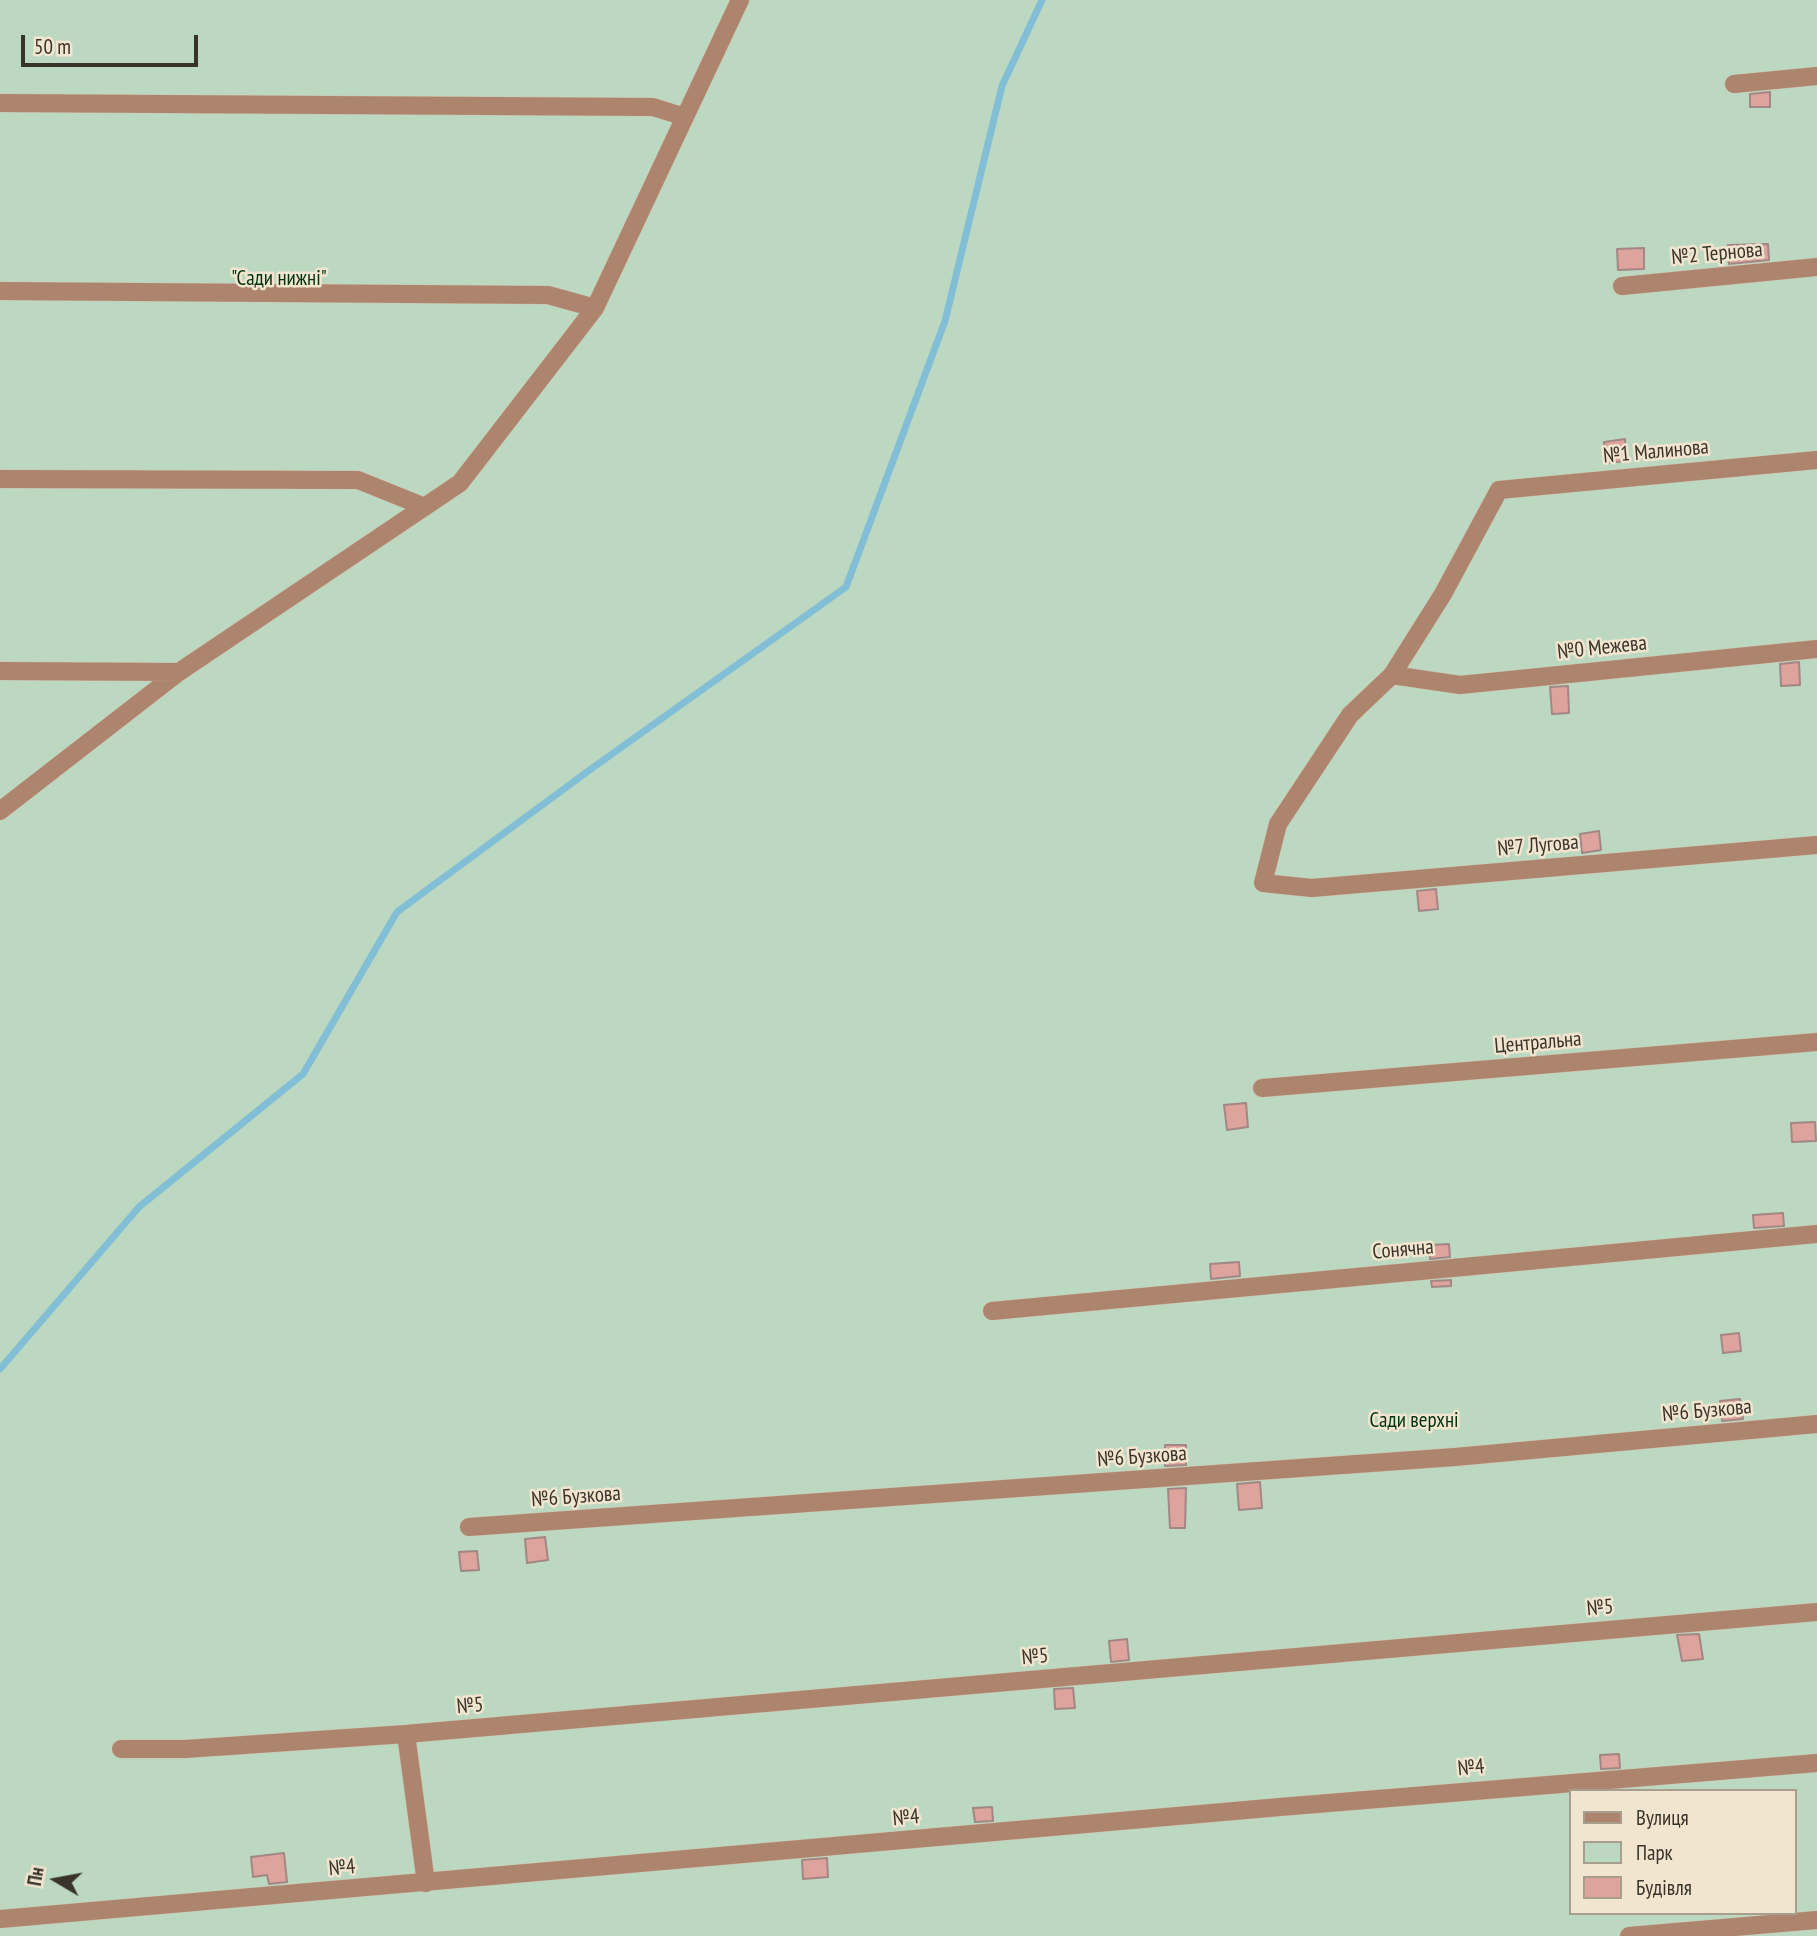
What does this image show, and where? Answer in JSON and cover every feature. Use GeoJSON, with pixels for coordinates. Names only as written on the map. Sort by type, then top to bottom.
{"type":"FeatureCollection","features":[{"type":"Feature","properties":{"kind":"lane"},"geometry":{"type":"LineString","coordinates":[[0,811],[179,672],[460,483],[595,308],[740,0]]}},
{"type":"Feature","properties":{"kind":"lane"},"geometry":{"type":"LineString","coordinates":[[1734,84],[1817,76]]}},
{"type":"Feature","properties":{"kind":"lane"},"geometry":{"type":"LineString","coordinates":[[0,103],[653,107],[685,117]]}},
{"type":"Feature","properties":{"kind":"lane","name":"№2 Тернова"},"geometry":{"type":"LineString","coordinates":[[1622,286],[1817,267]]}},
{"type":"Feature","properties":{"kind":"lane"},"geometry":{"type":"LineString","coordinates":[[0,291],[548,295],[595,308]]}},
{"type":"Feature","properties":{"kind":"lane","name":"№1 Малинова"},"geometry":{"type":"LineString","coordinates":[[1392,676],[1443,594],[1499,490],[1817,460]]}},
{"type":"Feature","properties":{"kind":"lane"},"geometry":{"type":"LineString","coordinates":[[0,479],[358,480],[425,506]]}},
{"type":"Feature","properties":{"kind":"lane","name":"№0 Межева"},"geometry":{"type":"LineString","coordinates":[[1392,676],[1460,685],[1817,649]]}},
{"type":"Feature","properties":{"kind":"lane"},"geometry":{"type":"LineString","coordinates":[[0,670],[179,672]]}},
{"type":"Feature","properties":{"kind":"lane","name":"№7 Лугова"},"geometry":{"type":"LineString","coordinates":[[1392,676],[1350,715],[1278,824],[1263,883],[1312,888],[1817,845]]}},
{"type":"Feature","properties":{"kind":"lane","name":"Центральна"},"geometry":{"type":"LineString","coordinates":[[1262,1088],[1817,1042]]}},
{"type":"Feature","properties":{"kind":"lane","name":"Сонячна"},"geometry":{"type":"LineString","coordinates":[[992,1311],[1817,1234]]}},
{"type":"Feature","properties":{"kind":"lane","name":"№6 Бузкова"},"geometry":{"type":"LineString","coordinates":[[469,1527],[1455,1457],[1817,1424]]}},
{"type":"Feature","properties":{"kind":"lane","name":"№5"},"geometry":{"type":"LineString","coordinates":[[121,1749],[186,1749],[406,1734],[1817,1612]]}},
{"type":"Feature","properties":{"kind":"lane"},"geometry":{"type":"LineString","coordinates":[[406,1734],[426,1884]]}},
{"type":"Feature","properties":{"kind":"lane","name":"№4"},"geometry":{"type":"LineString","coordinates":[[0,1919],[1817,1763]]}},
{"type":"Feature","properties":{"kind":"lane"},"geometry":{"type":"LineString","coordinates":[[1629,1936],[1817,1920]]}},
{"type":"Feature","properties":{"kind":"green space"},"geometry":{"type":"Polygon","coordinates":[[[0,0],[1817,0],[1817,1936],[0,1936],[0,0]]]}},
{"type":"Feature","properties":{"kind":"building"},"geometry":{"type":"Polygon","coordinates":[[[1770,92],[1770,107],[1750,107],[1750,94],[1770,92]]]}},
{"type":"Feature","properties":{"kind":"building"},"geometry":{"type":"Polygon","coordinates":[[[1768,244],[1769,260],[1729,264],[1728,245],[1768,244]]]}},
{"type":"Feature","properties":{"kind":"building"},"geometry":{"type":"Polygon","coordinates":[[[1644,248],[1644,269],[1618,270],[1617,249],[1644,248]]]}},
{"type":"Feature","properties":{"kind":"building"},"geometry":{"type":"Polygon","coordinates":[[[1625,439],[1627,461],[1605,463],[1604,442],[1625,439]]]}},
{"type":"Feature","properties":{"kind":"building"},"geometry":{"type":"Polygon","coordinates":[[[1799,662],[1800,685],[1781,686],[1780,664],[1799,662]]]}},
{"type":"Feature","properties":{"kind":"building"},"geometry":{"type":"Polygon","coordinates":[[[1568,686],[1569,713],[1552,714],[1550,687],[1568,686]]]}},
{"type":"Feature","properties":{"kind":"building"},"geometry":{"type":"Polygon","coordinates":[[[1599,831],[1601,850],[1582,853],[1580,834],[1599,831]]]}},
{"type":"Feature","properties":{"kind":"building"},"geometry":{"type":"Polygon","coordinates":[[[1436,889],[1438,909],[1419,911],[1417,891],[1436,889]]]}},
{"type":"Feature","properties":{"kind":"building"},"geometry":{"type":"Polygon","coordinates":[[[1246,1103],[1248,1127],[1227,1130],[1224,1105],[1246,1103]]]}},
{"type":"Feature","properties":{"kind":"building"},"geometry":{"type":"Polygon","coordinates":[[[1815,1122],[1816,1141],[1792,1142],[1791,1123],[1815,1122]]]}},
{"type":"Feature","properties":{"kind":"building"},"geometry":{"type":"Polygon","coordinates":[[[1783,1213],[1784,1226],[1754,1228],[1753,1215],[1783,1213]]]}},
{"type":"Feature","properties":{"kind":"building"},"geometry":{"type":"Polygon","coordinates":[[[1449,1244],[1450,1257],[1430,1259],[1429,1245],[1449,1244]]]}},
{"type":"Feature","properties":{"kind":"building"},"geometry":{"type":"Polygon","coordinates":[[[1239,1262],[1240,1276],[1211,1279],[1210,1264],[1239,1262]]]}},
{"type":"Feature","properties":{"kind":"building"},"geometry":{"type":"Polygon","coordinates":[[[1451,1280],[1451,1286],[1432,1287],[1431,1281],[1451,1280]]]}},
{"type":"Feature","properties":{"kind":"building"},"geometry":{"type":"Polygon","coordinates":[[[1739,1333],[1741,1351],[1723,1353],[1721,1335],[1739,1333]]]}},
{"type":"Feature","properties":{"kind":"building"},"geometry":{"type":"Polygon","coordinates":[[[1740,1399],[1743,1419],[1722,1421],[1720,1401],[1740,1399]]]}},
{"type":"Feature","properties":{"kind":"building"},"geometry":{"type":"Polygon","coordinates":[[[1165,1445],[1186,1445],[1186,1465],[1165,1466],[1165,1445]]]}},
{"type":"Feature","properties":{"kind":"building"},"geometry":{"type":"Polygon","coordinates":[[[1260,1482],[1262,1508],[1239,1510],[1237,1484],[1260,1482]]]}},
{"type":"Feature","properties":{"kind":"building"},"geometry":{"type":"Polygon","coordinates":[[[1186,1488],[1185,1528],[1170,1528],[1168,1489],[1186,1488]]]}},
{"type":"Feature","properties":{"kind":"building"},"geometry":{"type":"Polygon","coordinates":[[[545,1537],[548,1560],[527,1563],[525,1539],[545,1537]]]}},
{"type":"Feature","properties":{"kind":"building"},"geometry":{"type":"Polygon","coordinates":[[[477,1551],[479,1570],[461,1571],[459,1552],[477,1551]]]}},
{"type":"Feature","properties":{"kind":"building"},"geometry":{"type":"Polygon","coordinates":[[[1699,1634],[1703,1659],[1682,1661],[1677,1635],[1699,1634]]]}},
{"type":"Feature","properties":{"kind":"building"},"geometry":{"type":"Polygon","coordinates":[[[1127,1639],[1129,1660],[1111,1662],[1109,1641],[1127,1639]]]}},
{"type":"Feature","properties":{"kind":"building"},"geometry":{"type":"Polygon","coordinates":[[[1073,1688],[1075,1708],[1055,1709],[1054,1689],[1073,1688]]]}},
{"type":"Feature","properties":{"kind":"building"},"geometry":{"type":"Polygon","coordinates":[[[1619,1754],[1620,1768],[1601,1769],[1600,1755],[1619,1754]]]}},
{"type":"Feature","properties":{"kind":"building"},"geometry":{"type":"Polygon","coordinates":[[[992,1807],[993,1821],[975,1822],[973,1808],[992,1807]]]}},
{"type":"Feature","properties":{"kind":"building"},"geometry":{"type":"Polygon","coordinates":[[[284,1853],[287,1882],[269,1884],[267,1875],[253,1877],[251,1857],[284,1853]]]}},
{"type":"Feature","properties":{"kind":"building"},"geometry":{"type":"Polygon","coordinates":[[[827,1858],[828,1877],[803,1879],[802,1860],[827,1858]]]}},
{"type":"Feature","properties":{"kind":"waterway"},"geometry":{"type":"LineString","coordinates":[[0,1369],[139,1207],[303,1074],[397,912],[846,587],[945,321],[1002,86],[1042,0]]}},
{"type":"Feature","properties":{"kind":"park label","name":"\"Сади нижні\""},"geometry":{"type":"Point","coordinates":[279,279]}},
{"type":"Feature","properties":{"kind":"park label","name":"Сади верхні"},"geometry":{"type":"Point","coordinates":[1414,1421]}}]}
